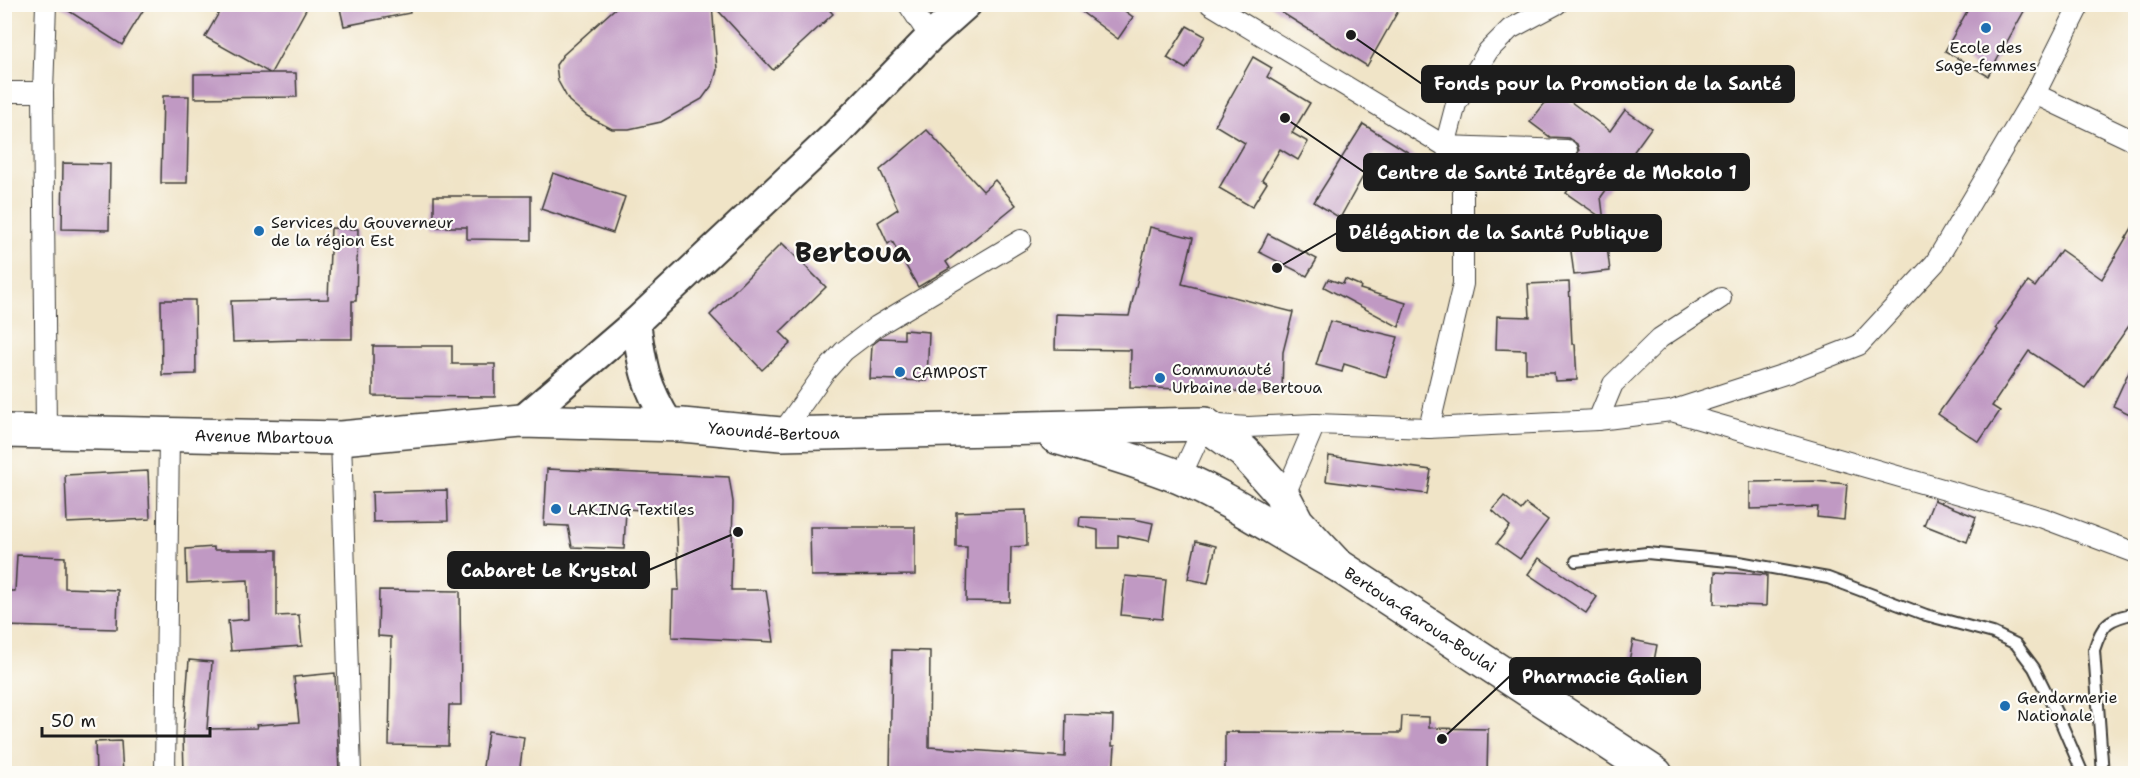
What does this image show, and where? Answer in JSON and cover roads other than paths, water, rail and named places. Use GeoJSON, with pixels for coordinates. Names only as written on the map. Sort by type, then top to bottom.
{"type":"FeatureCollection","features":[{"type":"Feature","properties":{"kind":"highway","name":"Avenue Mbartoua"},"geometry":{"type":"LineString","coordinates":[[4,431],[341,438],[521,421]]}},
{"type":"Feature","properties":{"kind":"highway","name":"Yaoundé-Bertoua"},"geometry":{"type":"LineString","coordinates":[[521,421],[682,425],[781,434],[1205,424]]}},
{"type":"Feature","properties":{"kind":"highway","name":"Bertoua-Garoua-Boulai"},"geometry":{"type":"LineString","coordinates":[[1205,424],[1244,452],[1284,497],[1297,522],[1336,564]]}},
{"type":"Feature","properties":{"kind":"highway","name":"Yaoundé-Bertoua"},"geometry":{"type":"LineString","coordinates":[[1028,429],[1119,456],[1180,478]]}},
{"type":"Feature","properties":{"kind":"highway","name":"Bertoua-Garoua-Boulai"},"geometry":{"type":"LineString","coordinates":[[1180,478],[1258,518],[1336,564],[1656,774]]}},
{"type":"Feature","properties":{"kind":"main road"},"geometry":{"type":"LineString","coordinates":[[521,421],[636,322],[835,135],[930,37],[968,4]]}},
{"type":"Feature","properties":{"kind":"main road"},"geometry":{"type":"LineString","coordinates":[[636,322],[642,367],[653,398],[669,424],[682,425]]}},
{"type":"Feature","properties":{"kind":"street"},"geometry":{"type":"LineString","coordinates":[[46,4],[43,92],[46,432]]}},
{"type":"Feature","properties":{"kind":"street"},"geometry":{"type":"LineString","coordinates":[[908,4],[930,37]]}},
{"type":"Feature","properties":{"kind":"street"},"geometry":{"type":"LineString","coordinates":[[1210,4],[1445,146],[1567,150]]}},
{"type":"Feature","properties":{"kind":"street"},"geometry":{"type":"LineString","coordinates":[[1429,428],[1463,284],[1463,183],[1445,146],[1456,104],[1488,51],[1510,29],[1557,4]]}},
{"type":"Feature","properties":{"kind":"street"},"geometry":{"type":"LineString","coordinates":[[1180,478],[1205,424],[1248,426],[1315,424],[1429,428],[1598,420],[1671,411],[1788,374],[1859,345],[1935,263],[2035,94],[2080,4]]}},
{"type":"Feature","properties":{"kind":"street"},"geometry":{"type":"LineString","coordinates":[[4,92],[43,92]]}},
{"type":"Feature","properties":{"kind":"street"},"geometry":{"type":"LineString","coordinates":[[2035,94],[2136,142]]}},
{"type":"Feature","properties":{"kind":"street"},"geometry":{"type":"LineString","coordinates":[[781,434],[825,372],[844,351],[877,326],[1021,240]]}},
{"type":"Feature","properties":{"kind":"street"},"geometry":{"type":"LineString","coordinates":[[1598,420],[1613,384],[1659,338],[1721,298]]}},
{"type":"Feature","properties":{"kind":"street"},"geometry":{"type":"LineString","coordinates":[[1671,411],[2043,518],[2136,553]]}},
{"type":"Feature","properties":{"kind":"street"},"geometry":{"type":"LineString","coordinates":[[1258,518],[1284,497],[1315,424]]}},
{"type":"Feature","properties":{"kind":"street"},"geometry":{"type":"LineString","coordinates":[[165,774],[169,434]]}},
{"type":"Feature","properties":{"kind":"street"},"geometry":{"type":"LineString","coordinates":[[341,438],[351,774]]}},
{"type":"Feature","properties":{"kind":"lane"},"geometry":{"type":"LineString","coordinates":[[1576,561],[1647,553],[1739,562],[1828,578],[1926,615],[1993,633],[2016,644],[2034,668],[2083,774]]}},
{"type":"Feature","properties":{"kind":"lane"},"geometry":{"type":"LineString","coordinates":[[2103,774],[2094,650],[2101,631],[2116,617],[2136,613]]}},
{"type":"Feature","properties":{"kind":"place","name":"Ecole des Sage-femmes"},"geometry":{"type":"Point","coordinates":[1986,28]}},
{"type":"Feature","properties":{"kind":"place","name":"Fonds pour la Promotion de la Santé"},"geometry":{"type":"Point","coordinates":[1351,35]}},
{"type":"Feature","properties":{"kind":"place","name":"Centre de Santé Intégrée de Mokolo 1"},"geometry":{"type":"Point","coordinates":[1285,118]}},
{"type":"Feature","properties":{"kind":"place","name":"Services du Gouverneur de la région Est"},"geometry":{"type":"Point","coordinates":[259,231]}},
{"type":"Feature","properties":{"kind":"place","name":"Délégation de la Santé Publique"},"geometry":{"type":"Point","coordinates":[1277,268]}},
{"type":"Feature","properties":{"kind":"place","name":"CAMPOST"},"geometry":{"type":"Point","coordinates":[900,372]}},
{"type":"Feature","properties":{"kind":"place","name":"Communauté Urbaine de Bertoua"},"geometry":{"type":"Point","coordinates":[1160,378]}},
{"type":"Feature","properties":{"kind":"place","name":"LAKING Textiles"},"geometry":{"type":"Point","coordinates":[556,509]}},
{"type":"Feature","properties":{"kind":"place","name":"Cabaret Le Krystal"},"geometry":{"type":"Point","coordinates":[738,532]}},
{"type":"Feature","properties":{"kind":"place","name":"Gendarmerie Nationale"},"geometry":{"type":"Point","coordinates":[2005,706]}},
{"type":"Feature","properties":{"kind":"place","name":"Pharmacie Galien"},"geometry":{"type":"Point","coordinates":[1442,739]}},
{"type":"Feature","properties":{"kind":"district","name":"Bertoua"},"geometry":{"type":"Point","coordinates":[853,252]}}]}
